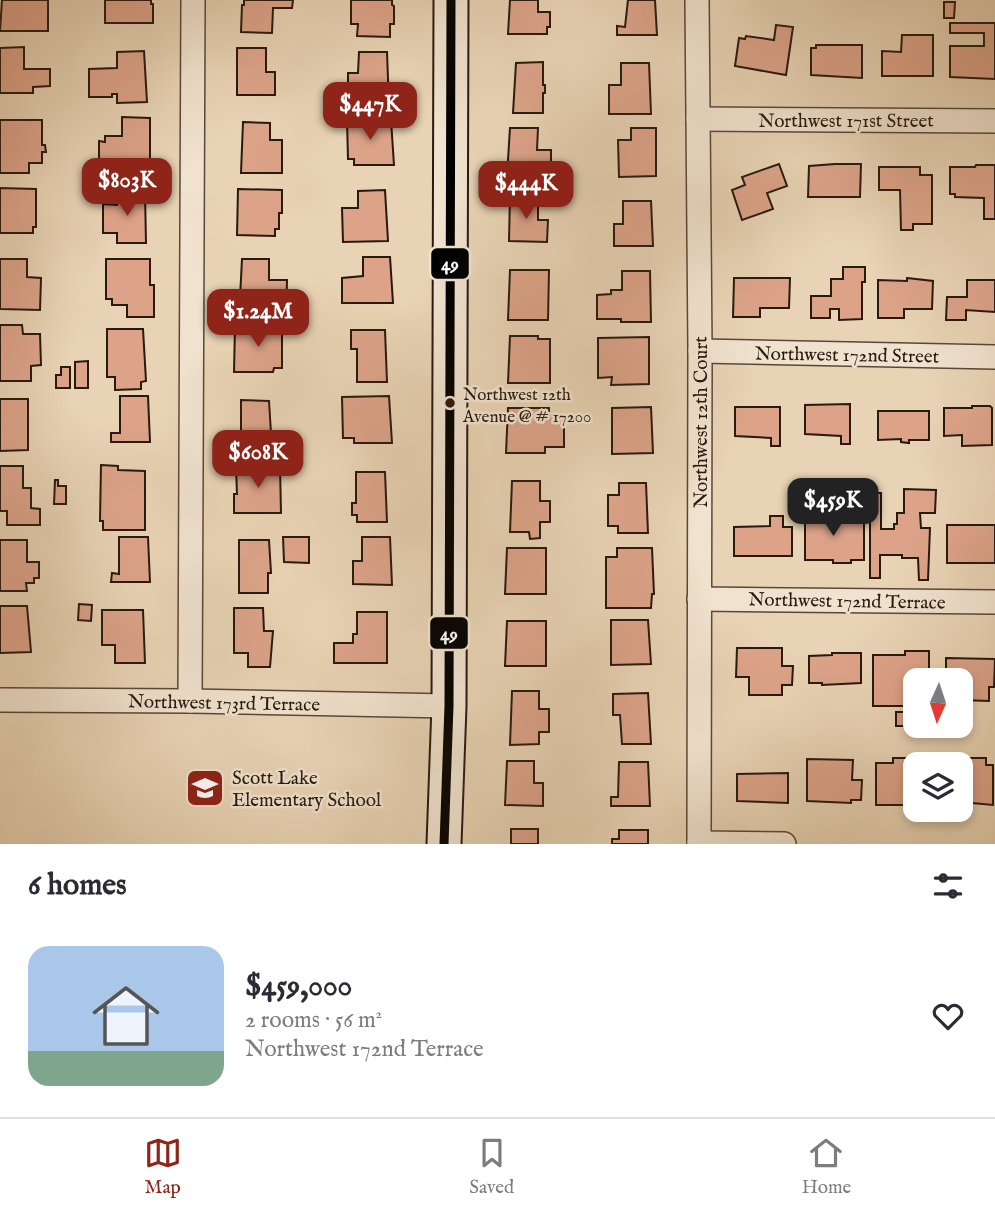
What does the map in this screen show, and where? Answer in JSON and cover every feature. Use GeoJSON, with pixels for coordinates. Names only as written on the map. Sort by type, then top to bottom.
{"type":"FeatureCollection","features":[{"type":"Feature","properties":{"kind":"street"},"geometry":{"type":"LineString","coordinates":[[190,701],[193,0]]}},
{"type":"Feature","properties":{"kind":"street"},"geometry":{"type":"LineString","coordinates":[[444,844],[449,706],[451,0]]}},
{"type":"Feature","properties":{"kind":"street","name":"Northwest 12th Court"},"geometry":{"type":"LineString","coordinates":[[698,0],[699,844]]}},
{"type":"Feature","properties":{"kind":"street","name":"Northwest 171st Street"},"geometry":{"type":"LineString","coordinates":[[698,119],[995,121]]}},
{"type":"Feature","properties":{"kind":"street","name":"Northwest 172nd Street"},"geometry":{"type":"LineString","coordinates":[[700,351],[995,357]]}},
{"type":"Feature","properties":{"kind":"street","name":"Northwest 172nd Terrace"},"geometry":{"type":"LineString","coordinates":[[699,598],[995,602]]}},
{"type":"Feature","properties":{"kind":"street","name":"Northwest 173rd Terrace"},"geometry":{"type":"LineString","coordinates":[[0,700],[449,706]]}},
{"type":"Feature","properties":{"kind":"street"},"geometry":{"type":"LineString","coordinates":[[699,844],[784,844]]}},
{"type":"Feature","properties":{"kind":"building"},"geometry":{"type":"Polygon","coordinates":[[[2,0],[48,0],[48,31],[0,31],[2,0]]]}},
{"type":"Feature","properties":{"kind":"building"},"geometry":{"type":"Polygon","coordinates":[[[105,0],[151,0],[153,23],[105,23],[105,0]]]}},
{"type":"Feature","properties":{"kind":"building"},"geometry":{"type":"Polygon","coordinates":[[[244,0],[293,0],[292,8],[273,8],[272,33],[241,32],[244,0]]]}},
{"type":"Feature","properties":{"kind":"building"},"geometry":{"type":"Polygon","coordinates":[[[351,0],[392,0],[394,24],[390,24],[390,37],[357,36],[358,24],[351,24],[351,0]]]}},
{"type":"Feature","properties":{"kind":"building"},"geometry":{"type":"Polygon","coordinates":[[[510,0],[538,0],[538,12],[550,12],[547,34],[508,34],[510,0]]]}},
{"type":"Feature","properties":{"kind":"building"},"geometry":{"type":"Polygon","coordinates":[[[628,0],[655,0],[657,35],[617,35],[617,26],[625,27],[628,0]]]}},
{"type":"Feature","properties":{"kind":"building"},"geometry":{"type":"Polygon","coordinates":[[[944,2],[955,2],[954,18],[944,18],[944,2]]]}},
{"type":"Feature","properties":{"kind":"building"},"geometry":{"type":"Polygon","coordinates":[[[950,23],[995,23],[995,79],[950,77],[950,46],[984,46],[984,33],[950,33],[950,23]]]}},
{"type":"Feature","properties":{"kind":"building"},"geometry":{"type":"Polygon","coordinates":[[[776,25],[793,27],[786,75],[735,66],[739,38],[745,39],[746,36],[774,40],[776,25]]]}},
{"type":"Feature","properties":{"kind":"building"},"geometry":{"type":"Polygon","coordinates":[[[902,35],[933,35],[933,76],[882,76],[882,51],[901,52],[902,35]]]}},
{"type":"Feature","properties":{"kind":"building"},"geometry":{"type":"Polygon","coordinates":[[[816,45],[862,45],[862,78],[811,75],[811,48],[816,48],[816,45]]]}},
{"type":"Feature","properties":{"kind":"building"},"geometry":{"type":"Polygon","coordinates":[[[24,47],[24,69],[50,69],[50,86],[33,87],[33,93],[0,93],[0,48],[24,47]]]}},
{"type":"Feature","properties":{"kind":"building"},"geometry":{"type":"Polygon","coordinates":[[[237,48],[266,48],[266,72],[275,72],[275,95],[237,95],[237,48]]]}},
{"type":"Feature","properties":{"kind":"building"},"geometry":{"type":"Polygon","coordinates":[[[144,51],[147,102],[117,103],[117,94],[112,94],[112,97],[89,97],[89,69],[117,68],[117,52],[144,51]]]}},
{"type":"Feature","properties":{"kind":"building"},"geometry":{"type":"Polygon","coordinates":[[[359,52],[387,52],[389,105],[359,104],[359,85],[348,85],[348,73],[358,73],[359,52]]]}},
{"type":"Feature","properties":{"kind":"building"},"geometry":{"type":"Polygon","coordinates":[[[543,62],[543,113],[513,113],[516,63],[543,62]]]}},
{"type":"Feature","properties":{"kind":"building"},"geometry":{"type":"Polygon","coordinates":[[[621,63],[649,63],[651,114],[609,114],[609,85],[621,85],[621,63]]]}},
{"type":"Feature","properties":{"kind":"building"},"geometry":{"type":"Polygon","coordinates":[[[122,117],[150,118],[150,165],[99,164],[99,141],[105,142],[105,136],[122,136],[122,117]]]}},
{"type":"Feature","properties":{"kind":"building"},"geometry":{"type":"Polygon","coordinates":[[[0,120],[42,120],[42,145],[45,145],[46,152],[42,152],[42,163],[29,163],[29,173],[0,173],[0,120]]]}},
{"type":"Feature","properties":{"kind":"building"},"geometry":{"type":"Polygon","coordinates":[[[347,120],[391,120],[394,165],[354,165],[354,159],[348,159],[347,120]]]}},
{"type":"Feature","properties":{"kind":"building"},"geometry":{"type":"Polygon","coordinates":[[[243,122],[270,123],[270,140],[282,140],[282,173],[241,173],[243,122]]]}},
{"type":"Feature","properties":{"kind":"building"},"geometry":{"type":"Polygon","coordinates":[[[510,128],[538,128],[537,150],[551,150],[551,176],[507,176],[510,128]]]}},
{"type":"Feature","properties":{"kind":"building"},"geometry":{"type":"Polygon","coordinates":[[[631,128],[656,128],[656,176],[619,177],[618,140],[631,140],[631,128]]]}},
{"type":"Feature","properties":{"kind":"building"},"geometry":{"type":"Polygon","coordinates":[[[779,164],[787,186],[767,193],[773,209],[742,220],[732,190],[745,185],[742,177],[779,164]]]}},
{"type":"Feature","properties":{"kind":"building"},"geometry":{"type":"Polygon","coordinates":[[[861,164],[860,197],[808,197],[809,166],[861,164]]]}},
{"type":"Feature","properties":{"kind":"building"},"geometry":{"type":"Polygon","coordinates":[[[995,165],[995,219],[984,219],[984,198],[955,197],[955,194],[950,194],[950,167],[995,165]]]}},
{"type":"Feature","properties":{"kind":"building"},"geometry":{"type":"Polygon","coordinates":[[[879,167],[920,167],[920,175],[932,175],[932,224],[913,224],[913,230],[901,230],[900,190],[879,190],[879,167]]]}},
{"type":"Feature","properties":{"kind":"building"},"geometry":{"type":"Polygon","coordinates":[[[0,188],[36,189],[36,227],[33,227],[33,233],[0,233],[0,188]]]}},
{"type":"Feature","properties":{"kind":"building"},"geometry":{"type":"Polygon","coordinates":[[[238,189],[282,190],[282,213],[279,213],[279,229],[275,229],[275,236],[237,235],[238,189]]]}},
{"type":"Feature","properties":{"kind":"building"},"geometry":{"type":"Polygon","coordinates":[[[385,190],[388,241],[343,242],[342,208],[358,208],[358,191],[385,190]]]}},
{"type":"Feature","properties":{"kind":"building"},"geometry":{"type":"Polygon","coordinates":[[[117,192],[145,193],[146,243],[117,243],[117,233],[103,233],[103,204],[117,205],[117,192]]]}},
{"type":"Feature","properties":{"kind":"building"},"geometry":{"type":"Polygon","coordinates":[[[510,196],[538,197],[538,220],[548,220],[547,242],[509,241],[510,196]]]}},
{"type":"Feature","properties":{"kind":"building"},"geometry":{"type":"Polygon","coordinates":[[[623,201],[651,201],[653,246],[614,246],[614,224],[623,224],[623,201]]]}},
{"type":"Feature","properties":{"kind":"building"},"geometry":{"type":"Polygon","coordinates":[[[363,257],[390,257],[393,303],[342,303],[342,278],[363,276],[363,257]]]}},
{"type":"Feature","properties":{"kind":"building"},"geometry":{"type":"Polygon","coordinates":[[[0,259],[27,259],[27,277],[41,278],[40,310],[0,309],[0,259]]]}},
{"type":"Feature","properties":{"kind":"building"},"geometry":{"type":"Polygon","coordinates":[[[106,259],[150,259],[150,285],[154,285],[154,317],[127,317],[127,305],[112,305],[112,299],[106,299],[106,259]]]}},
{"type":"Feature","properties":{"kind":"building"},"geometry":{"type":"Polygon","coordinates":[[[242,259],[269,259],[269,280],[287,280],[286,320],[236,315],[236,310],[232,310],[232,298],[240,298],[242,259]]]}},
{"type":"Feature","properties":{"kind":"building"},"geometry":{"type":"Polygon","coordinates":[[[843,267],[865,267],[865,282],[862,282],[862,319],[839,320],[839,309],[830,309],[830,318],[811,318],[811,296],[831,296],[831,279],[843,279],[843,267]]]}},
{"type":"Feature","properties":{"kind":"building"},"geometry":{"type":"Polygon","coordinates":[[[510,270],[549,270],[548,320],[508,320],[510,270]]]}},
{"type":"Feature","properties":{"kind":"building"},"geometry":{"type":"Polygon","coordinates":[[[622,271],[650,271],[651,322],[597,319],[597,295],[611,294],[611,290],[622,290],[622,271]]]}},
{"type":"Feature","properties":{"kind":"building"},"geometry":{"type":"Polygon","coordinates":[[[734,278],[790,278],[789,308],[760,308],[760,317],[733,317],[734,278]]]}},
{"type":"Feature","properties":{"kind":"building"},"geometry":{"type":"Polygon","coordinates":[[[907,278],[933,281],[932,309],[904,309],[904,318],[878,318],[878,280],[907,281],[907,278]]]}},
{"type":"Feature","properties":{"kind":"building"},"geometry":{"type":"Polygon","coordinates":[[[967,280],[995,280],[995,312],[966,310],[966,320],[946,320],[947,297],[967,297],[967,280]]]}},
{"type":"Feature","properties":{"kind":"building"},"geometry":{"type":"Polygon","coordinates":[[[0,325],[22,325],[23,334],[40,334],[41,365],[31,366],[31,381],[0,381],[0,325]]]}},
{"type":"Feature","properties":{"kind":"building"},"geometry":{"type":"Polygon","coordinates":[[[235,326],[282,327],[282,368],[274,368],[273,372],[234,372],[235,326]]]}},
{"type":"Feature","properties":{"kind":"building"},"geometry":{"type":"Polygon","coordinates":[[[107,329],[143,329],[146,381],[141,382],[141,389],[115,390],[115,377],[107,377],[107,329]]]}},
{"type":"Feature","properties":{"kind":"building"},"geometry":{"type":"Polygon","coordinates":[[[351,330],[385,330],[387,382],[357,382],[357,349],[351,349],[351,330]]]}},
{"type":"Feature","properties":{"kind":"building"},"geometry":{"type":"Polygon","coordinates":[[[510,336],[550,339],[550,383],[508,383],[510,336]]]}},
{"type":"Feature","properties":{"kind":"building"},"geometry":{"type":"Polygon","coordinates":[[[649,337],[649,384],[611,385],[612,377],[598,378],[598,338],[649,337]]]}},
{"type":"Feature","properties":{"kind":"building"},"geometry":{"type":"Polygon","coordinates":[[[88,361],[88,388],[75,388],[75,362],[88,361]]]}},
{"type":"Feature","properties":{"kind":"building"},"geometry":{"type":"Polygon","coordinates":[[[61,367],[70,367],[70,388],[56,388],[56,375],[61,375],[61,367]]]}},
{"type":"Feature","properties":{"kind":"building"},"geometry":{"type":"Polygon","coordinates":[[[120,396],[148,396],[150,442],[111,442],[111,433],[120,433],[120,396]]]}},
{"type":"Feature","properties":{"kind":"building"},"geometry":{"type":"Polygon","coordinates":[[[389,396],[392,443],[354,443],[354,438],[343,438],[342,397],[389,396]]]}},
{"type":"Feature","properties":{"kind":"building"},"geometry":{"type":"Polygon","coordinates":[[[0,399],[28,399],[28,450],[0,451],[0,399]]]}},
{"type":"Feature","properties":{"kind":"building"},"geometry":{"type":"Polygon","coordinates":[[[241,400],[269,401],[271,433],[269,432],[268,451],[241,451],[241,400]]]}},
{"type":"Feature","properties":{"kind":"building"},"geometry":{"type":"Polygon","coordinates":[[[850,404],[850,444],[841,444],[841,436],[805,434],[805,405],[850,404]]]}},
{"type":"Feature","properties":{"kind":"building"},"geometry":{"type":"Polygon","coordinates":[[[651,407],[653,453],[612,454],[612,408],[651,407]]]}},
{"type":"Feature","properties":{"kind":"building"},"geometry":{"type":"Polygon","coordinates":[[[735,407],[780,407],[780,446],[771,446],[771,438],[735,436],[735,407]]]}},
{"type":"Feature","properties":{"kind":"building"},"geometry":{"type":"Polygon","coordinates":[[[508,408],[549,408],[549,415],[564,415],[564,447],[545,447],[545,453],[506,453],[508,408]]]}},
{"type":"Feature","properties":{"kind":"building"},"geometry":{"type":"Polygon","coordinates":[[[944,408],[992,408],[992,445],[962,446],[962,435],[944,436],[944,408]]]}},
{"type":"Feature","properties":{"kind":"building"},"geometry":{"type":"Polygon","coordinates":[[[878,411],[929,411],[929,440],[909,440],[909,443],[901,442],[901,439],[878,440],[878,411]]]}},
{"type":"Feature","properties":{"kind":"building"},"geometry":{"type":"Polygon","coordinates":[[[101,465],[118,466],[118,470],[145,471],[145,530],[103,530],[103,521],[100,521],[101,465]]]}},
{"type":"Feature","properties":{"kind":"building"},"geometry":{"type":"Polygon","coordinates":[[[0,466],[23,466],[23,488],[31,488],[31,508],[40,509],[40,525],[7,525],[7,511],[0,511],[0,466]]]}},
{"type":"Feature","properties":{"kind":"building"},"geometry":{"type":"Polygon","coordinates":[[[236,467],[280,467],[281,513],[234,513],[234,494],[237,494],[236,467]]]}},
{"type":"Feature","properties":{"kind":"building"},"geometry":{"type":"Polygon","coordinates":[[[356,472],[385,472],[387,522],[357,522],[357,515],[352,515],[352,503],[356,503],[356,472]]]}},
{"type":"Feature","properties":{"kind":"building"},"geometry":{"type":"Polygon","coordinates":[[[55,480],[58,480],[58,486],[66,486],[66,504],[54,504],[55,480]]]}},
{"type":"Feature","properties":{"kind":"building"},"geometry":{"type":"Polygon","coordinates":[[[512,481],[540,481],[540,501],[550,501],[550,522],[540,522],[540,538],[530,539],[529,532],[510,532],[512,481]]]}},
{"type":"Feature","properties":{"kind":"building"},"geometry":{"type":"Polygon","coordinates":[[[619,483],[646,483],[648,533],[618,533],[618,526],[608,526],[608,495],[619,495],[619,483]]]}},
{"type":"Feature","properties":{"kind":"building"},"geometry":{"type":"Polygon","coordinates":[[[904,489],[936,490],[935,513],[920,513],[921,528],[930,528],[928,580],[919,580],[918,558],[902,558],[902,555],[880,555],[880,578],[870,578],[870,493],[881,493],[881,529],[894,529],[897,513],[904,513],[904,489]]]}},
{"type":"Feature","properties":{"kind":"building"},"geometry":{"type":"Polygon","coordinates":[[[805,508],[825,508],[825,519],[864,517],[864,560],[833,563],[833,560],[805,560],[805,508]]]}},
{"type":"Feature","properties":{"kind":"building"},"geometry":{"type":"Polygon","coordinates":[[[770,516],[783,516],[783,527],[792,527],[792,556],[734,556],[734,527],[770,526],[770,516]]]}},
{"type":"Feature","properties":{"kind":"building"},"geometry":{"type":"Polygon","coordinates":[[[947,525],[995,525],[995,563],[947,563],[947,525]]]}},
{"type":"Feature","properties":{"kind":"building"},"geometry":{"type":"Polygon","coordinates":[[[119,537],[148,537],[150,582],[111,582],[112,573],[119,574],[119,537]]]}},
{"type":"Feature","properties":{"kind":"building"},"geometry":{"type":"Polygon","coordinates":[[[283,537],[309,537],[309,563],[284,562],[283,537]]]}},
{"type":"Feature","properties":{"kind":"building"},"geometry":{"type":"Polygon","coordinates":[[[362,537],[390,537],[392,585],[353,584],[353,561],[362,561],[362,537]]]}},
{"type":"Feature","properties":{"kind":"building"},"geometry":{"type":"Polygon","coordinates":[[[0,540],[27,540],[27,562],[39,562],[39,578],[34,578],[34,583],[26,583],[27,591],[0,591],[0,540]]]}},
{"type":"Feature","properties":{"kind":"building"},"geometry":{"type":"Polygon","coordinates":[[[239,540],[269,540],[271,573],[268,573],[268,593],[239,593],[239,540]]]}},
{"type":"Feature","properties":{"kind":"building"},"geometry":{"type":"Polygon","coordinates":[[[507,548],[546,548],[546,594],[505,594],[507,548]]]}},
{"type":"Feature","properties":{"kind":"building"},"geometry":{"type":"Polygon","coordinates":[[[617,548],[652,548],[654,594],[651,608],[606,608],[606,557],[617,557],[617,548]]]}},
{"type":"Feature","properties":{"kind":"building"},"geometry":{"type":"Polygon","coordinates":[[[79,604],[92,605],[91,621],[78,620],[79,604]]]}},
{"type":"Feature","properties":{"kind":"building"},"geometry":{"type":"Polygon","coordinates":[[[0,606],[27,606],[31,652],[0,653],[0,606]]]}},
{"type":"Feature","properties":{"kind":"building"},"geometry":{"type":"Polygon","coordinates":[[[234,608],[263,608],[264,631],[273,631],[270,667],[248,667],[248,653],[234,653],[234,608]]]}},
{"type":"Feature","properties":{"kind":"building"},"geometry":{"type":"Polygon","coordinates":[[[102,610],[143,610],[145,663],[115,663],[115,645],[102,645],[102,610]]]}},
{"type":"Feature","properties":{"kind":"building"},"geometry":{"type":"Polygon","coordinates":[[[357,612],[387,612],[387,663],[334,663],[334,643],[353,643],[353,634],[357,634],[357,612]]]}},
{"type":"Feature","properties":{"kind":"building"},"geometry":{"type":"Polygon","coordinates":[[[611,620],[648,620],[651,664],[611,665],[611,620]]]}},
{"type":"Feature","properties":{"kind":"building"},"geometry":{"type":"Polygon","coordinates":[[[507,621],[546,621],[546,666],[505,666],[507,621]]]}},
{"type":"Feature","properties":{"kind":"building"},"geometry":{"type":"Polygon","coordinates":[[[737,648],[782,648],[782,666],[793,666],[792,685],[782,685],[782,695],[749,695],[749,677],[736,677],[737,648]]]}},
{"type":"Feature","properties":{"kind":"building"},"geometry":{"type":"Polygon","coordinates":[[[905,651],[929,651],[929,668],[903,668],[903,706],[873,706],[873,655],[905,655],[905,651]]]}},
{"type":"Feature","properties":{"kind":"building"},"geometry":{"type":"Polygon","coordinates":[[[861,653],[861,683],[809,683],[809,656],[861,653]]]}},
{"type":"Feature","properties":{"kind":"building"},"geometry":{"type":"Polygon","coordinates":[[[946,658],[995,659],[994,687],[989,687],[989,701],[973,700],[973,668],[946,668],[946,658]]]}},
{"type":"Feature","properties":{"kind":"building"},"geometry":{"type":"Polygon","coordinates":[[[512,691],[539,691],[539,709],[549,709],[549,732],[539,732],[539,744],[510,745],[512,691]]]}},
{"type":"Feature","properties":{"kind":"building"},"geometry":{"type":"Polygon","coordinates":[[[648,693],[651,744],[622,744],[620,715],[613,715],[613,694],[648,693]]]}},
{"type":"Feature","properties":{"kind":"building"},"geometry":{"type":"Polygon","coordinates":[[[896,712],[903,712],[903,726],[896,726],[896,712]]]}},
{"type":"Feature","properties":{"kind":"building"},"geometry":{"type":"Polygon","coordinates":[[[893,758],[903,758],[903,805],[876,805],[876,763],[893,763],[893,758]]]}},
{"type":"Feature","properties":{"kind":"building"},"geometry":{"type":"Polygon","coordinates":[[[973,758],[986,758],[986,765],[993,765],[993,805],[973,803],[973,758]]]}},
{"type":"Feature","properties":{"kind":"building"},"geometry":{"type":"Polygon","coordinates":[[[807,759],[853,760],[852,780],[862,780],[861,800],[851,800],[851,803],[807,801],[807,759]]]}},
{"type":"Feature","properties":{"kind":"building"},"geometry":{"type":"Polygon","coordinates":[[[507,761],[534,761],[534,783],[543,783],[543,806],[505,805],[507,761]]]}},
{"type":"Feature","properties":{"kind":"building"},"geometry":{"type":"Polygon","coordinates":[[[619,762],[648,762],[650,806],[611,806],[611,797],[618,797],[619,762]]]}},
{"type":"Feature","properties":{"kind":"building"},"geometry":{"type":"Polygon","coordinates":[[[788,773],[788,803],[737,801],[737,774],[788,773]]]}},
{"type":"Feature","properties":{"kind":"building"},"geometry":{"type":"Polygon","coordinates":[[[511,829],[538,829],[538,844],[511,844],[511,829]]]}},
{"type":"Feature","properties":{"kind":"building"},"geometry":{"type":"Polygon","coordinates":[[[619,830],[648,830],[648,844],[612,844],[612,839],[619,839],[619,830]]]}},
{"type":"Feature","properties":{"kind":"transit line","name":"49"},"geometry":{"type":"LineString","coordinates":[[444,844],[449,706],[451,0]]}},
{"type":"Feature","properties":{"kind":"place","name":"Northwest 12th Avenue @ # 17200"},"geometry":{"type":"Point","coordinates":[450,403]}},
{"type":"Feature","properties":{"kind":"place","name":"Scott Lake Elementary School"},"geometry":{"type":"Point","coordinates":[205,788]}}]}
